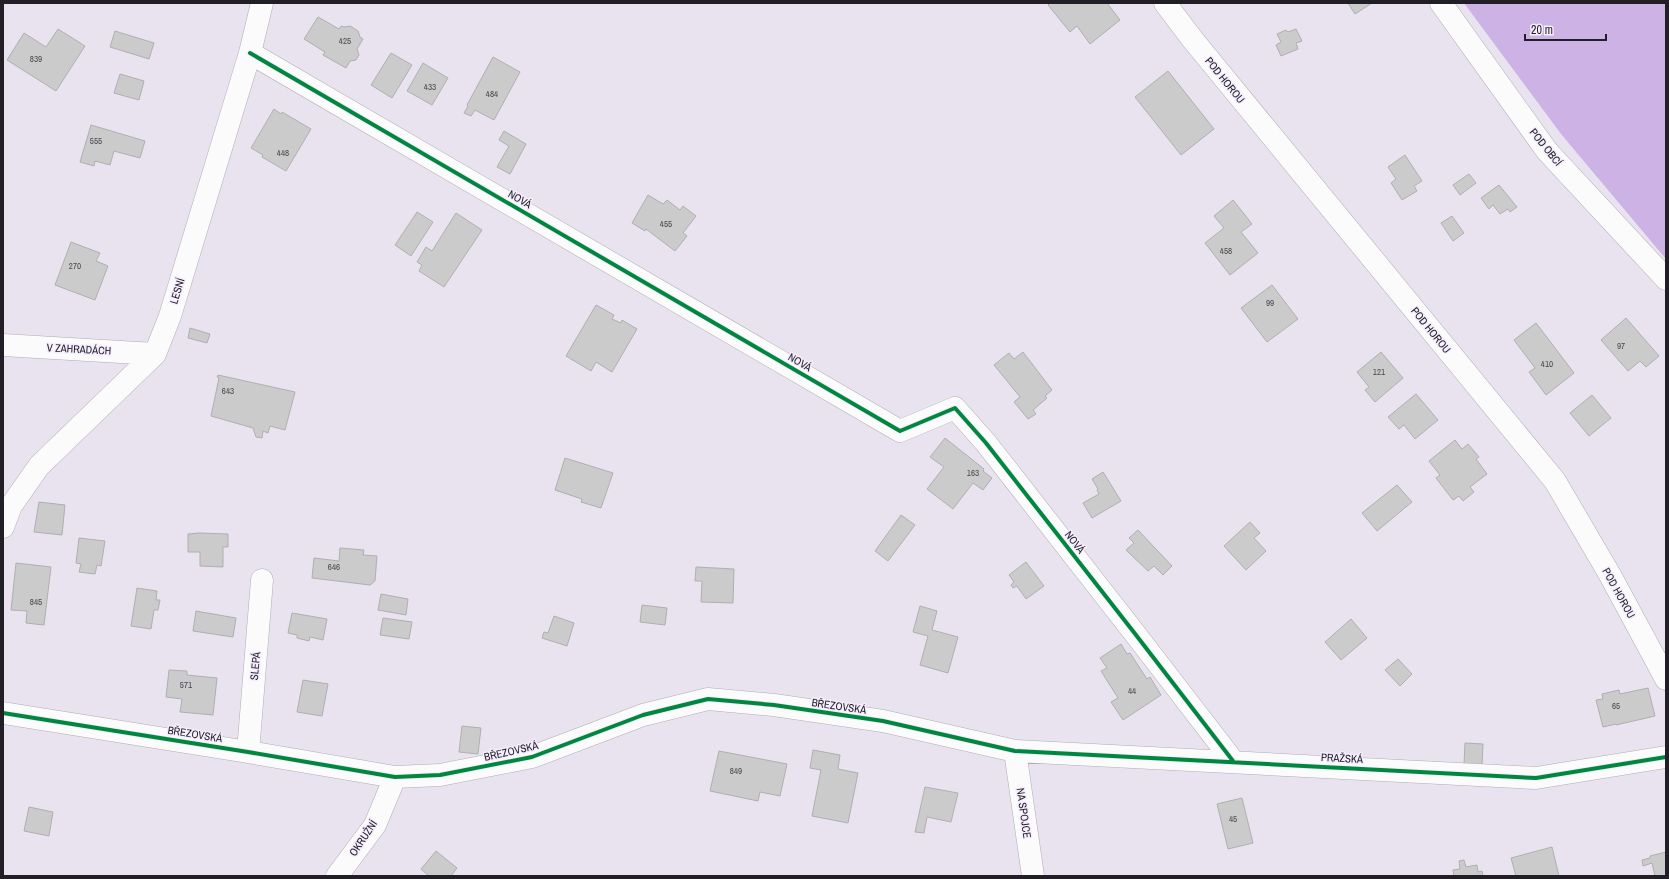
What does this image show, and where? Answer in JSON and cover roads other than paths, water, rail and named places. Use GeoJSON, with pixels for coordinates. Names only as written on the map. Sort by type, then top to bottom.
{"type":"FeatureCollection","features":[{"type":"Feature","properties":{"kind":"street","name":"LESNÍ"},"geometry":{"type":"LineString","coordinates":[[3,527],[10,506],[39,466],[155,354],[170,316],[250,53],[262,3]]}},
{"type":"Feature","properties":{"kind":"street","name":"POD HOROU"},"geometry":{"type":"LineString","coordinates":[[1165,3],[1192,40],[1555,481],[1610,575],[1666,679]]}},
{"type":"Feature","properties":{"kind":"street","name":"POD OBCÍ"},"geometry":{"type":"LineString","coordinates":[[1442,3],[1547,151],[1666,279]]}},
{"type":"Feature","properties":{"kind":"street","name":"NOVÁ"},"geometry":{"type":"LineString","coordinates":[[250,53],[900,430],[955,408],[1006,468],[1132,628],[1233,761]]}},
{"type":"Feature","properties":{"kind":"street","name":"V ZAHRADÁCH"},"geometry":{"type":"LineString","coordinates":[[3,345],[155,354]]}},
{"type":"Feature","properties":{"kind":"street","name":"SLEPÁ"},"geometry":{"type":"LineString","coordinates":[[248,752],[262,580]]}},
{"type":"Feature","properties":{"kind":"street","name":"BŘEZOVSKÁ"},"geometry":{"type":"LineString","coordinates":[[3,713],[395,777],[440,775],[532,757],[643,715],[708,699],[774,705],[883,721],[1015,751]]}},
{"type":"Feature","properties":{"kind":"street","name":"PRAŽSKÁ"},"geometry":{"type":"LineString","coordinates":[[1015,751],[1233,761],[1536,778],[1666,757]]}},
{"type":"Feature","properties":{"kind":"street","name":"NA SPOJCE"},"geometry":{"type":"LineString","coordinates":[[1015,751],[1033,876]]}},
{"type":"Feature","properties":{"kind":"street","name":"OKRUŽNÍ"},"geometry":{"type":"LineString","coordinates":[[337,876],[374,825],[395,777]]}}]}
